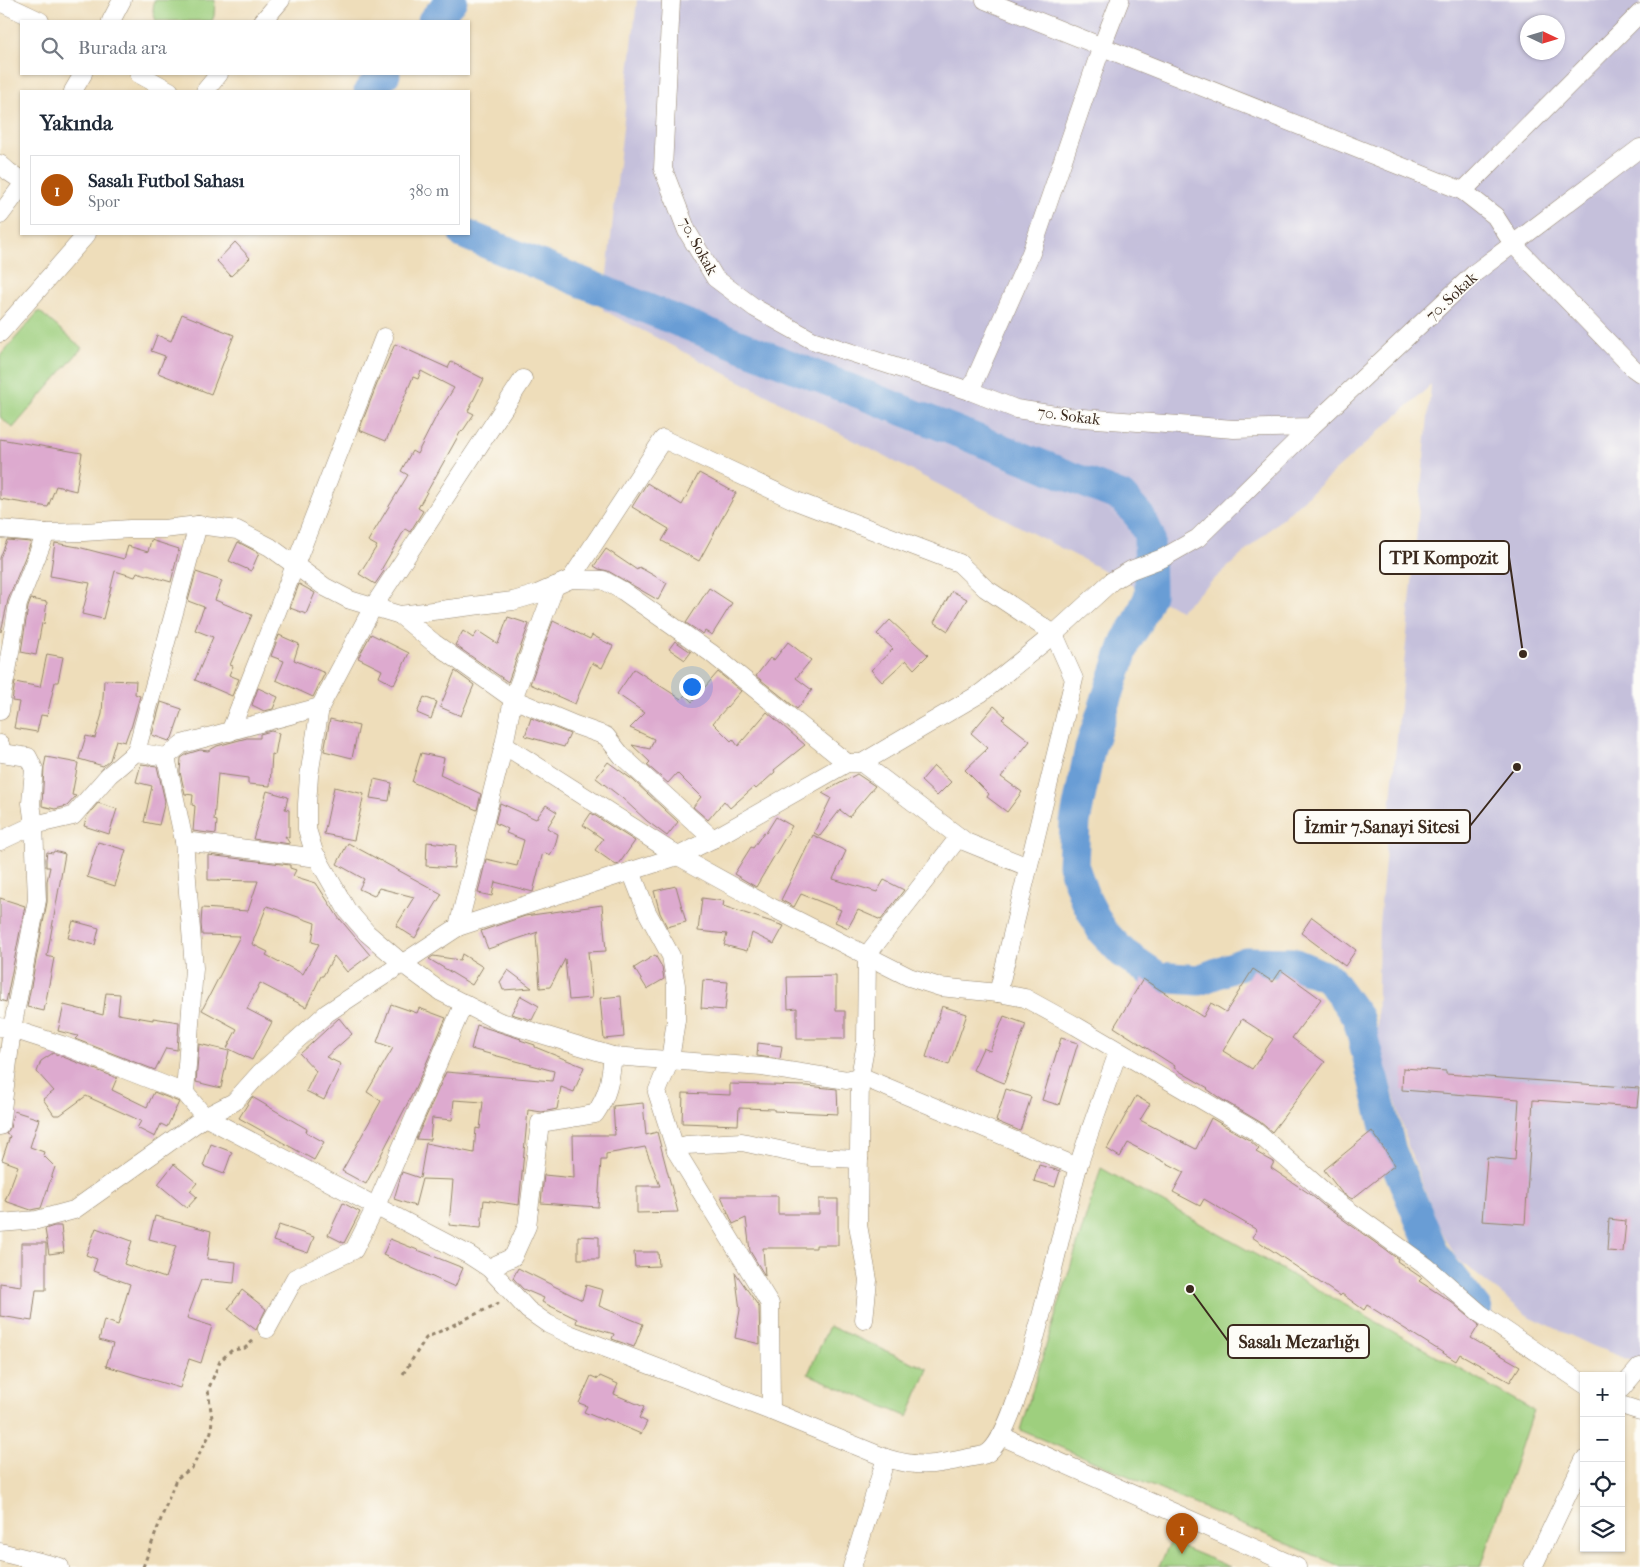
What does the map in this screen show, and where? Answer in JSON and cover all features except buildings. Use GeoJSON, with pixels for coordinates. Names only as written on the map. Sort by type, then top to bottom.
{"type":"FeatureCollection","features":[{"type":"Feature","properties":{"kind":"street"},"geometry":{"type":"LineString","coordinates":[[112,20],[122,0]]}},
{"type":"Feature","properties":{"kind":"street"},"geometry":{"type":"LineString","coordinates":[[264,20],[281,0]]}},
{"type":"Feature","properties":{"kind":"street","name":"70. Sokak"},"geometry":{"type":"LineString","coordinates":[[671,0],[663,169],[687,231],[715,278],[755,308],[812,340],[970,391],[1016,409],[1069,417],[1234,429],[1311,427],[1476,272],[1640,148]]}},
{"type":"Feature","properties":{"kind":"street"},"geometry":{"type":"LineString","coordinates":[[985,0],[1463,191],[1495,216],[1513,244],[1640,373]]}},
{"type":"Feature","properties":{"kind":"street"},"geometry":{"type":"LineString","coordinates":[[970,391],[1031,253],[1102,46],[1120,0]]}},
{"type":"Feature","properties":{"kind":"street"},"geometry":{"type":"LineString","coordinates":[[0,2],[38,20]]}},
{"type":"Feature","properties":{"kind":"street"},"geometry":{"type":"LineString","coordinates":[[1463,191],[1640,12]]}},
{"type":"Feature","properties":{"kind":"street"},"geometry":{"type":"LineString","coordinates":[[74,90],[82,75]]}},
{"type":"Feature","properties":{"kind":"street"},"geometry":{"type":"LineString","coordinates":[[141,75],[168,90]]}},
{"type":"Feature","properties":{"kind":"street"},"geometry":{"type":"LineString","coordinates":[[206,90],[219,75]]}},
{"type":"Feature","properties":{"kind":"street"},"geometry":{"type":"LineString","coordinates":[[0,164],[20,179]]}},
{"type":"Feature","properties":{"kind":"street"},"geometry":{"type":"LineString","coordinates":[[0,215],[20,188]]}},
{"type":"Feature","properties":{"kind":"street"},"geometry":{"type":"LineString","coordinates":[[0,333],[86,235]]}},
{"type":"Feature","properties":{"kind":"street"},"geometry":{"type":"LineString","coordinates":[[230,732],[384,337]]}},
{"type":"Feature","properties":{"kind":"street"},"geometry":{"type":"LineString","coordinates":[[524,379],[373,607],[320,707],[310,768],[307,829],[314,852],[347,910],[367,933],[403,964],[441,992],[498,1021],[613,1056],[762,1067],[846,1080],[860,1076],[1078,1167]]}},
{"type":"Feature","properties":{"kind":"street"},"geometry":{"type":"LineString","coordinates":[[0,1223],[37,1220],[74,1210],[205,1117],[234,1102],[260,1074],[327,1013],[458,927],[678,856],[855,763],[981,692],[1054,634],[1112,581],[1131,570],[1163,558],[1198,538],[1311,427]]}},
{"type":"Feature","properties":{"kind":"street"},"geometry":{"type":"LineString","coordinates":[[571,579],[663,439],[796,501],[959,564],[985,588],[1054,634],[1074,679],[998,993]]}},
{"type":"Feature","properties":{"kind":"street"},"geometry":{"type":"LineString","coordinates":[[0,841],[34,825],[73,816],[109,775],[136,752],[198,526]]}},
{"type":"Feature","properties":{"kind":"street"},"geometry":{"type":"LineString","coordinates":[[0,529],[46,533],[198,526],[237,530],[270,547],[325,587],[350,600],[400,615],[434,643],[513,699],[606,736],[622,756],[713,839]]}},
{"type":"Feature","properties":{"kind":"street"},"geometry":{"type":"LineString","coordinates":[[0,711],[18,604],[46,533]]}},
{"type":"Feature","properties":{"kind":"street"},"geometry":{"type":"LineString","coordinates":[[400,615],[513,601],[571,579],[603,580],[623,591],[710,653],[855,763],[966,842],[1028,867]]}},
{"type":"Feature","properties":{"kind":"street"},"geometry":{"type":"LineString","coordinates":[[458,927],[504,745],[513,699],[555,586]]}},
{"type":"Feature","properties":{"kind":"street"},"geometry":{"type":"LineString","coordinates":[[136,752],[166,757],[182,744],[320,707]]}},
{"type":"Feature","properties":{"kind":"street"},"geometry":{"type":"LineString","coordinates":[[0,744],[2,752],[28,757],[34,769],[31,803],[34,825],[37,900],[6,1028],[0,1126]]}},
{"type":"Feature","properties":{"kind":"street"},"geometry":{"type":"LineString","coordinates":[[504,745],[678,856],[767,905],[909,977],[940,987],[1025,998],[1255,1131],[1329,1196],[1427,1268],[1481,1314],[1580,1381]]}},
{"type":"Feature","properties":{"kind":"street"},"geometry":{"type":"LineString","coordinates":[[166,757],[184,841],[194,968],[185,1093]]}},
{"type":"Feature","properties":{"kind":"street"},"geometry":{"type":"LineString","coordinates":[[864,1320],[868,1280],[858,1225],[860,1076],[866,1043],[867,956],[959,837]]}},
{"type":"Feature","properties":{"kind":"street"},"geometry":{"type":"LineString","coordinates":[[184,841],[318,858]]}},
{"type":"Feature","properties":{"kind":"street"},"geometry":{"type":"LineString","coordinates":[[631,871],[647,912],[671,956],[676,985],[676,1020],[670,1060],[657,1092],[676,1151],[770,1304],[771,1411]]}},
{"type":"Feature","properties":{"kind":"street"},"geometry":{"type":"LineString","coordinates":[[267,1329],[295,1278],[354,1250],[376,1206],[464,1003]]}},
{"type":"Feature","properties":{"kind":"street"},"geometry":{"type":"LineString","coordinates":[[6,1028],[62,1045],[185,1093],[205,1117],[469,1255],[489,1268],[528,1310],[548,1324],[569,1334],[771,1411],[886,1458],[905,1464],[928,1466],[987,1454],[1001,1436],[1010,1415],[1038,1331],[1078,1167],[1118,1052]]}},
{"type":"Feature","properties":{"kind":"street"},"geometry":{"type":"LineString","coordinates":[[489,1268],[513,1257],[527,1226],[540,1123],[595,1114],[604,1101],[610,1085],[613,1056]]}},
{"type":"Feature","properties":{"kind":"street"},"geometry":{"type":"LineString","coordinates":[[676,1151],[686,1145],[742,1142],[812,1156],[859,1159]]}},
{"type":"Feature","properties":{"kind":"street"},"geometry":{"type":"LineString","coordinates":[[1625,1384],[1640,1367]]}},
{"type":"Feature","properties":{"kind":"street"},"geometry":{"type":"LineString","coordinates":[[1625,1406],[1640,1411]]}},
{"type":"Feature","properties":{"kind":"street"},"geometry":{"type":"LineString","coordinates":[[1001,1436],[1297,1567]]}},
{"type":"Feature","properties":{"kind":"street"},"geometry":{"type":"LineString","coordinates":[[852,1567],[886,1458]]}},
{"type":"Feature","properties":{"kind":"street"},"geometry":{"type":"LineString","coordinates":[[1533,1567],[1583,1462]]}},
{"type":"Feature","properties":{"kind":"street"},"geometry":{"type":"LineString","coordinates":[[0,1552],[60,1567]]}},
{"type":"Feature","properties":{"kind":"path"},"geometry":{"type":"LineString","coordinates":[[403,1374],[426,1338],[514,1296]]}},
{"type":"Feature","properties":{"kind":"path"},"geometry":{"type":"LineString","coordinates":[[143,1567],[176,1479],[192,1468],[211,1432],[212,1418],[208,1390],[220,1361],[232,1350],[245,1348],[267,1329]]}},
{"type":"Feature","properties":{"kind":"shaded area"},"geometry":{"type":"Polygon","coordinates":[[[637,0],[1640,0],[1640,1364],[1593,1346],[1527,1315],[1456,1258],[1438,1224],[1408,1146],[1377,1036],[1379,924],[1431,385],[1180,610],[603,310],[637,0]]]}},
{"type":"Feature","properties":{"kind":"green space"},"geometry":{"type":"Polygon","coordinates":[[[154,0],[215,0],[212,20],[156,20],[153,11],[154,0]]]}},
{"type":"Feature","properties":{"kind":"green space"},"geometry":{"type":"Polygon","coordinates":[[[39,311],[82,348],[13,428],[0,417],[0,356],[39,311]]]}},
{"type":"Feature","properties":{"kind":"green space"},"geometry":{"type":"Polygon","coordinates":[[[1101,1168],[1533,1410],[1481,1567],[1342,1567],[1020,1430],[1101,1168]]]}},
{"type":"Feature","properties":{"kind":"green space"},"geometry":{"type":"Polygon","coordinates":[[[829,1326],[928,1369],[908,1417],[808,1374],[829,1326]]]}},
{"type":"Feature","properties":{"kind":"green space"},"geometry":{"type":"Polygon","coordinates":[[[1170,1542],[1230,1567],[1159,1567],[1170,1542]]]}},
{"type":"Feature","properties":{"kind":"waterway"},"geometry":{"type":"LineString","coordinates":[[434,20],[452,0]]}},
{"type":"Feature","properties":{"kind":"waterway"},"geometry":{"type":"LineString","coordinates":[[370,90],[384,75]]}},
{"type":"Feature","properties":{"kind":"waterway"},"geometry":{"type":"LineString","coordinates":[[466,235],[660,314],[1122,497],[1140,517],[1149,535],[1150,595],[1137,624],[1126,641],[1090,748],[1075,822],[1073,865],[1084,896],[1102,931],[1123,953],[1158,977],[1199,980],[1246,962],[1293,963],[1329,978],[1358,1018],[1391,1151],[1435,1256],[1477,1310]]}},
{"type":"Feature","properties":{"kind":"place","name":"TPI Kompozit"},"geometry":{"type":"Point","coordinates":[1523,654]}},
{"type":"Feature","properties":{"kind":"place","name":"İzmir 7.Sanayi Sitesi"},"geometry":{"type":"Point","coordinates":[1517,767]}},
{"type":"Feature","properties":{"kind":"place","name":"Sasalı Mezarlığı"},"geometry":{"type":"Point","coordinates":[1190,1289]}},
{"type":"Feature","properties":{"kind":"place","name":"Sasalı Futbol Sahası"},"geometry":{"type":"Point","coordinates":[1182,1554]}}]}
